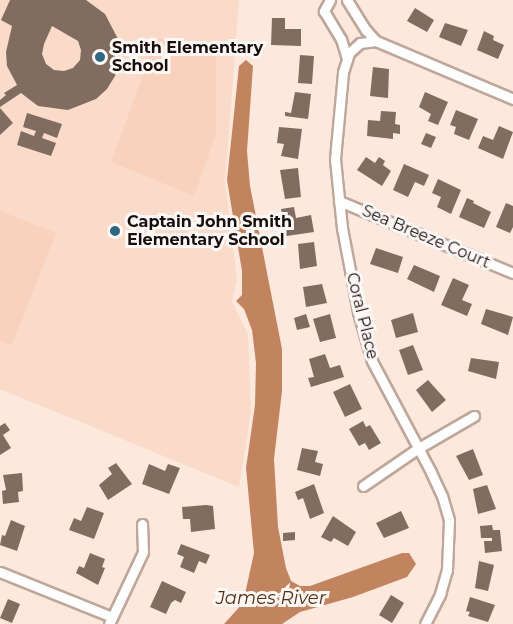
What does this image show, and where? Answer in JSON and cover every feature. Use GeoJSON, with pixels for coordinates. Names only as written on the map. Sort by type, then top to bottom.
{"type":"FeatureCollection","features":[{"type":"Feature","properties":{"kind":"street"},"geometry":{"type":"LineString","coordinates":[[330,0],[324,10],[341,39],[347,60]]}},
{"type":"Feature","properties":{"kind":"street"},"geometry":{"type":"LineString","coordinates":[[347,0],[366,30],[376,41],[513,99]]}},
{"type":"Feature","properties":{"kind":"street"},"geometry":{"type":"LineString","coordinates":[[347,60],[349,53],[360,43],[376,41]]}},
{"type":"Feature","properties":{"kind":"street","name":"Coral Place"},"geometry":{"type":"LineString","coordinates":[[347,60],[343,72],[335,159],[342,228],[358,312],[372,361],[442,496],[449,520],[447,570],[440,594],[425,624]]}},
{"type":"Feature","properties":{"kind":"street","name":"Sea Breeze Court"},"geometry":{"type":"LineString","coordinates":[[339,201],[513,273]]}},
{"type":"Feature","properties":{"kind":"street"},"geometry":{"type":"LineString","coordinates":[[363,486],[417,449],[474,416]]}},
{"type":"Feature","properties":{"kind":"street"},"geometry":{"type":"LineString","coordinates":[[0,572],[111,620],[143,552],[142,524]]}},
{"type":"Feature","properties":{"kind":"shaded area","name":"Captain John Smith Elementary School"},"geometry":{"type":"Polygon","coordinates":[[[0,0],[239,0],[225,181],[237,280],[232,301],[248,335],[251,412],[239,487],[0,389],[0,0]]]}},
{"type":"Feature","properties":{"kind":"shaded area"},"geometry":{"type":"Polygon","coordinates":[[[157,37],[216,56],[216,134],[194,196],[111,162],[157,37]]]}},
{"type":"Feature","properties":{"kind":"shaded area"},"geometry":{"type":"Polygon","coordinates":[[[0,211],[56,233],[12,345],[0,341],[0,211]]]}},
{"type":"Feature","properties":{"kind":"water","name":"James River"},"geometry":{"type":"Polygon","coordinates":[[[246,60],[253,66],[247,151],[250,186],[282,349],[282,391],[274,459],[278,527],[286,568],[291,581],[300,586],[310,586],[402,553],[409,553],[416,564],[407,577],[353,597],[300,612],[282,624],[224,624],[243,603],[254,553],[246,468],[255,405],[256,363],[252,330],[244,309],[236,301],[242,295],[242,271],[227,180],[239,66],[246,60]]]}},
{"type":"Feature","properties":{"kind":"building","name":"Smith Elementary School"},"geometry":{"type":"Polygon","coordinates":[[[10,0],[86,0],[105,14],[118,39],[120,53],[115,76],[107,89],[96,99],[68,110],[38,106],[21,93],[0,107],[0,100],[6,95],[4,93],[17,85],[7,66],[6,52],[12,26],[1,20],[10,0]],[[52,26],[42,54],[46,64],[54,70],[64,71],[73,68],[80,60],[81,50],[78,41],[52,26]]]}},
{"type":"Feature","properties":{"kind":"building"},"geometry":{"type":"Polygon","coordinates":[[[415,8],[434,20],[427,32],[407,21],[415,8]]]}},
{"type":"Feature","properties":{"kind":"building"},"geometry":{"type":"Polygon","coordinates":[[[272,18],[285,18],[285,29],[301,29],[301,46],[271,45],[272,18]]]}},
{"type":"Feature","properties":{"kind":"building"},"geometry":{"type":"Polygon","coordinates":[[[445,23],[468,30],[461,46],[439,37],[445,23]]]}},
{"type":"Feature","properties":{"kind":"building"},"geometry":{"type":"Polygon","coordinates":[[[484,31],[494,36],[493,40],[504,45],[498,59],[477,50],[484,31]]]}},
{"type":"Feature","properties":{"kind":"building"},"geometry":{"type":"Polygon","coordinates":[[[300,55],[314,56],[312,84],[298,83],[300,55]]]}},
{"type":"Feature","properties":{"kind":"building"},"geometry":{"type":"Polygon","coordinates":[[[373,67],[389,69],[388,98],[370,96],[373,67]]]}},
{"type":"Feature","properties":{"kind":"building"},"geometry":{"type":"Polygon","coordinates":[[[295,92],[311,94],[308,119],[285,116],[285,112],[291,113],[295,92]]]}},
{"type":"Feature","properties":{"kind":"building"},"geometry":{"type":"Polygon","coordinates":[[[425,92],[448,102],[438,125],[428,121],[431,114],[419,107],[425,92]]]}},
{"type":"Feature","properties":{"kind":"building"},"geometry":{"type":"Polygon","coordinates":[[[0,108],[13,123],[0,135],[0,108]]]}},
{"type":"Feature","properties":{"kind":"building"},"geometry":{"type":"Polygon","coordinates":[[[456,110],[478,119],[469,140],[454,134],[456,127],[450,125],[456,110]]]}},
{"type":"Feature","properties":{"kind":"building"},"geometry":{"type":"Polygon","coordinates":[[[381,111],[396,112],[395,124],[400,125],[400,134],[393,133],[393,139],[367,136],[368,120],[380,121],[381,111]]]}},
{"type":"Feature","properties":{"kind":"building"},"geometry":{"type":"Polygon","coordinates":[[[27,113],[62,124],[57,138],[44,133],[42,138],[56,143],[51,156],[17,145],[21,131],[34,136],[36,131],[23,127],[27,113]]]}},
{"type":"Feature","properties":{"kind":"building"},"geometry":{"type":"Polygon","coordinates":[[[499,126],[513,132],[503,159],[478,148],[483,136],[493,140],[499,126]]]}},
{"type":"Feature","properties":{"kind":"building"},"geometry":{"type":"Polygon","coordinates":[[[279,127],[302,129],[298,159],[281,156],[284,144],[277,143],[279,127]]]}},
{"type":"Feature","properties":{"kind":"building"},"geometry":{"type":"Polygon","coordinates":[[[426,133],[436,137],[431,148],[421,144],[426,133]]]}},
{"type":"Feature","properties":{"kind":"building"},"geometry":{"type":"Polygon","coordinates":[[[366,157],[375,163],[379,157],[385,161],[383,165],[391,171],[382,186],[357,170],[366,157]]]}},
{"type":"Feature","properties":{"kind":"building"},"geometry":{"type":"Polygon","coordinates":[[[404,164],[429,175],[424,186],[415,182],[408,197],[393,190],[404,164]]]}},
{"type":"Feature","properties":{"kind":"building"},"geometry":{"type":"Polygon","coordinates":[[[298,168],[301,197],[285,199],[280,170],[298,168]]]}},
{"type":"Feature","properties":{"kind":"building"},"geometry":{"type":"Polygon","coordinates":[[[438,179],[461,190],[451,214],[437,207],[441,197],[432,193],[438,179]]]}},
{"type":"Feature","properties":{"kind":"building"},"geometry":{"type":"Polygon","coordinates":[[[467,198],[491,212],[484,228],[459,217],[467,198]]]}},
{"type":"Feature","properties":{"kind":"building"},"geometry":{"type":"Polygon","coordinates":[[[506,203],[513,206],[513,227],[510,233],[496,227],[506,203]]]}},
{"type":"Feature","properties":{"kind":"building"},"geometry":{"type":"Polygon","coordinates":[[[294,207],[296,218],[311,215],[314,232],[280,237],[278,227],[284,226],[281,209],[294,207]]]}},
{"type":"Feature","properties":{"kind":"building"},"geometry":{"type":"Polygon","coordinates":[[[314,242],[317,266],[300,269],[298,244],[314,242]]]}},
{"type":"Feature","properties":{"kind":"building"},"geometry":{"type":"Polygon","coordinates":[[[376,248],[403,257],[398,273],[370,264],[376,248]]]}},
{"type":"Feature","properties":{"kind":"building"},"geometry":{"type":"Polygon","coordinates":[[[414,265],[440,276],[434,292],[407,279],[414,265]]]}},
{"type":"Feature","properties":{"kind":"building"},"geometry":{"type":"Polygon","coordinates":[[[453,278],[469,285],[462,300],[472,304],[467,316],[441,305],[453,278]]]}},
{"type":"Feature","properties":{"kind":"building"},"geometry":{"type":"Polygon","coordinates":[[[322,284],[327,303],[306,307],[303,287],[322,284]]]}},
{"type":"Feature","properties":{"kind":"building"},"geometry":{"type":"Polygon","coordinates":[[[486,309],[513,317],[508,335],[481,324],[486,309]]]}},
{"type":"Feature","properties":{"kind":"building"},"geometry":{"type":"Polygon","coordinates":[[[413,313],[418,332],[396,338],[391,320],[413,313]]]}},
{"type":"Feature","properties":{"kind":"building"},"geometry":{"type":"Polygon","coordinates":[[[306,314],[310,327],[297,330],[294,318],[306,314]]]}},
{"type":"Feature","properties":{"kind":"building"},"geometry":{"type":"Polygon","coordinates":[[[330,314],[336,338],[320,342],[313,319],[330,314]]]}},
{"type":"Feature","properties":{"kind":"building"},"geometry":{"type":"Polygon","coordinates":[[[413,345],[423,370],[408,375],[399,350],[413,345]]]}},
{"type":"Feature","properties":{"kind":"building"},"geometry":{"type":"Polygon","coordinates":[[[325,354],[330,368],[340,365],[344,377],[311,387],[308,378],[314,377],[309,359],[325,354]]]}},
{"type":"Feature","properties":{"kind":"building"},"geometry":{"type":"Polygon","coordinates":[[[471,358],[499,362],[496,379],[468,371],[471,358]]]}},
{"type":"Feature","properties":{"kind":"building"},"geometry":{"type":"Polygon","coordinates":[[[428,380],[446,400],[432,412],[416,390],[428,380]]]}},
{"type":"Feature","properties":{"kind":"building"},"geometry":{"type":"Polygon","coordinates":[[[350,384],[362,409],[345,417],[333,392],[350,384]]]}},
{"type":"Feature","properties":{"kind":"building"},"geometry":{"type":"Polygon","coordinates":[[[363,421],[366,427],[370,425],[381,443],[369,450],[365,443],[359,446],[349,429],[363,421]]]}},
{"type":"Feature","properties":{"kind":"building"},"geometry":{"type":"Polygon","coordinates":[[[5,423],[10,430],[3,435],[11,448],[0,455],[0,426],[5,423]]]}},
{"type":"Feature","properties":{"kind":"building"},"geometry":{"type":"Polygon","coordinates":[[[302,448],[318,451],[315,462],[323,464],[320,476],[297,470],[302,448]]]}},
{"type":"Feature","properties":{"kind":"building"},"geometry":{"type":"Polygon","coordinates":[[[473,449],[483,475],[469,480],[456,456],[473,449]]]}},
{"type":"Feature","properties":{"kind":"building"},"geometry":{"type":"Polygon","coordinates":[[[116,463],[132,484],[108,500],[99,485],[112,474],[108,468],[116,463]]]}},
{"type":"Feature","properties":{"kind":"building"},"geometry":{"type":"Polygon","coordinates":[[[149,464],[165,471],[168,464],[180,468],[169,494],[142,484],[149,464]]]}},
{"type":"Feature","properties":{"kind":"building"},"geometry":{"type":"Polygon","coordinates":[[[22,473],[23,491],[18,492],[19,502],[3,504],[2,491],[6,490],[3,475],[22,473]]]}},
{"type":"Feature","properties":{"kind":"building"},"geometry":{"type":"Polygon","coordinates":[[[314,484],[324,513],[310,519],[303,498],[298,500],[295,492],[314,484]]]}},
{"type":"Feature","properties":{"kind":"building"},"geometry":{"type":"Polygon","coordinates":[[[487,485],[496,509],[478,514],[473,489],[487,485]]]}},
{"type":"Feature","properties":{"kind":"building"},"geometry":{"type":"Polygon","coordinates":[[[213,506],[215,529],[191,532],[190,519],[183,519],[182,507],[213,506]]]}},
{"type":"Feature","properties":{"kind":"building"},"geometry":{"type":"Polygon","coordinates":[[[87,507],[104,513],[94,539],[69,530],[74,518],[81,521],[87,507]]]}},
{"type":"Feature","properties":{"kind":"building"},"geometry":{"type":"Polygon","coordinates":[[[401,511],[409,528],[384,538],[376,523],[401,511]]]}},
{"type":"Feature","properties":{"kind":"building"},"geometry":{"type":"Polygon","coordinates":[[[333,516],[356,532],[348,546],[334,538],[331,542],[321,537],[333,516]]]}},
{"type":"Feature","properties":{"kind":"building"},"geometry":{"type":"Polygon","coordinates":[[[11,520],[25,526],[17,551],[0,545],[2,535],[5,536],[11,520]]]}},
{"type":"Feature","properties":{"kind":"building"},"geometry":{"type":"Polygon","coordinates":[[[492,525],[493,530],[500,530],[502,551],[485,553],[484,541],[492,541],[492,538],[481,538],[480,526],[492,525]]]}},
{"type":"Feature","properties":{"kind":"building"},"geometry":{"type":"Polygon","coordinates":[[[295,532],[295,540],[283,541],[283,533],[295,532]]]}},
{"type":"Feature","properties":{"kind":"building"},"geometry":{"type":"Polygon","coordinates":[[[181,544],[210,555],[206,564],[199,561],[194,573],[180,567],[184,557],[177,554],[181,544]]]}},
{"type":"Feature","properties":{"kind":"building"},"geometry":{"type":"Polygon","coordinates":[[[90,553],[105,559],[102,567],[105,568],[98,585],[76,573],[79,566],[84,568],[90,553]]]}},
{"type":"Feature","properties":{"kind":"building"},"geometry":{"type":"Polygon","coordinates":[[[479,561],[494,565],[488,591],[475,588],[479,561]]]}},
{"type":"Feature","properties":{"kind":"building"},"geometry":{"type":"Polygon","coordinates":[[[162,581],[186,592],[181,603],[175,600],[171,603],[166,614],[150,607],[162,581]]]}},
{"type":"Feature","properties":{"kind":"building"},"geometry":{"type":"Polygon","coordinates":[[[391,595],[404,603],[392,623],[379,615],[391,595]]]}},
{"type":"Feature","properties":{"kind":"building"},"geometry":{"type":"Polygon","coordinates":[[[470,597],[495,605],[488,622],[468,616],[470,612],[466,611],[470,597]]]}},
{"type":"Feature","properties":{"kind":"building"},"geometry":{"type":"Polygon","coordinates":[[[8,599],[20,604],[12,623],[0,618],[8,599]]]}},
{"type":"Feature","properties":{"kind":"place","name":"Smith Elementary School"},"geometry":{"type":"Point","coordinates":[100,57]}},
{"type":"Feature","properties":{"kind":"place","name":"Captain John Smith Elementary School"},"geometry":{"type":"Point","coordinates":[115,231]}}]}
